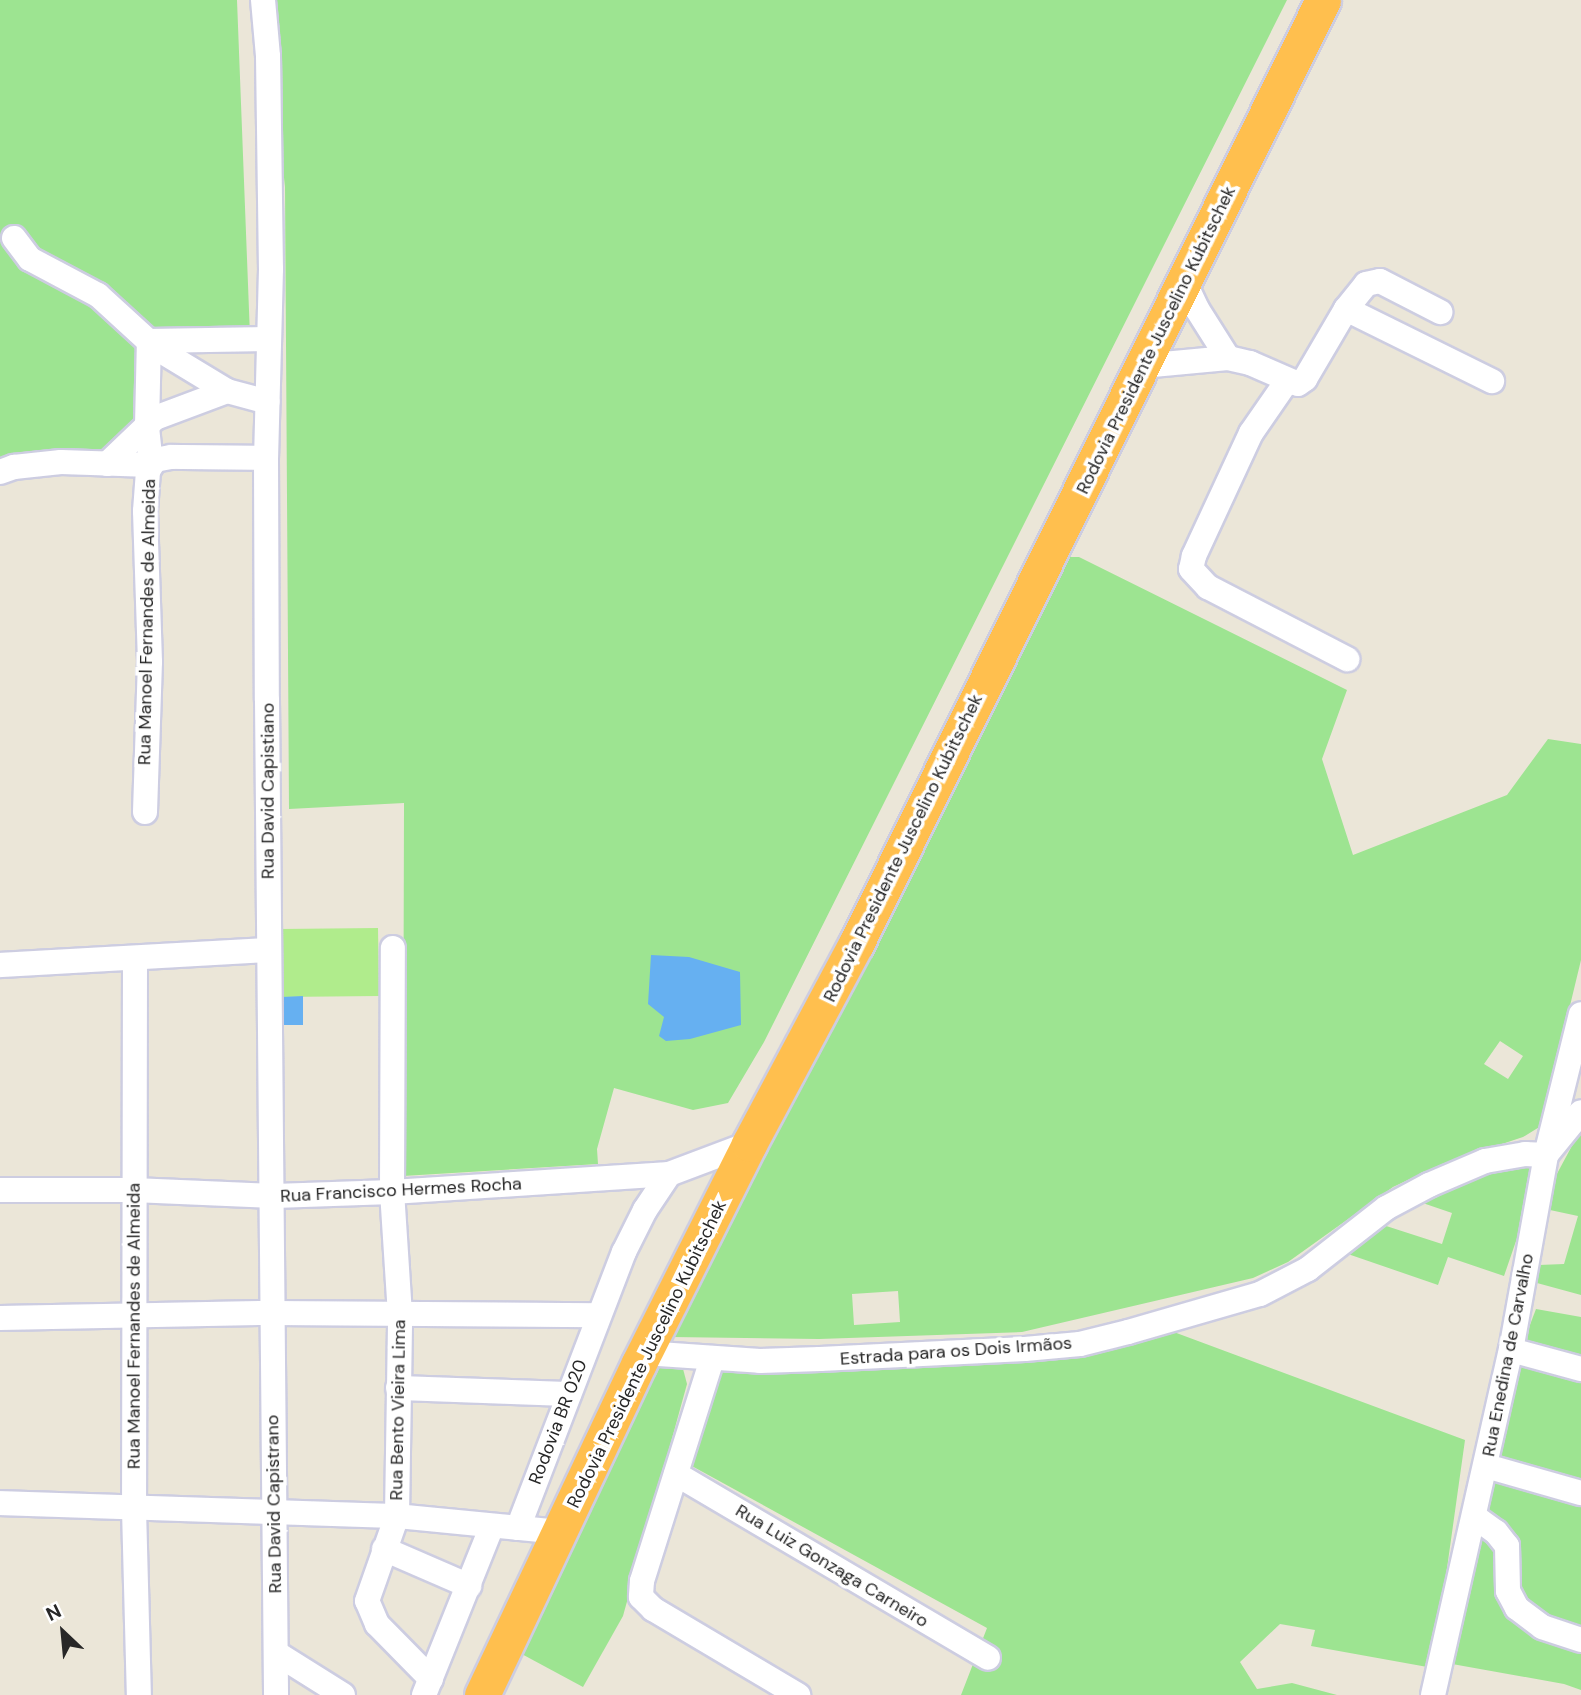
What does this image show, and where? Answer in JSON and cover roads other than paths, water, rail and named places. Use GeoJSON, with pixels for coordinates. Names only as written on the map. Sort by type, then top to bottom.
{"type":"FeatureCollection","features":[{"type":"Feature","properties":{"kind":"highway","name":"Rodovia Presidente Juscelino Kubitschek"},"geometry":{"type":"LineString","coordinates":[[482,1695],[644,1353],[749,1144],[844,967],[1323,0]]}},
{"type":"Feature","properties":{"kind":"street","name":"Rua David Capistiano"},"geometry":{"type":"LineString","coordinates":[[263,0],[268,56],[271,269],[266,458],[269,950],[274,1196],[272,1313]]}},
{"type":"Feature","properties":{"kind":"street"},"geometry":{"type":"LineString","coordinates":[[14,238],[30,259],[98,295],[149,341],[227,391],[268,402]]}},
{"type":"Feature","properties":{"kind":"street"},"geometry":{"type":"LineString","coordinates":[[1184,281],[1197,309],[1228,358]]}},
{"type":"Feature","properties":{"kind":"street"},"geometry":{"type":"LineString","coordinates":[[1142,366],[1228,358],[1250,363],[1298,384],[1305,379],[1346,309],[1361,288],[1371,281],[1380,281],[1440,312]]}},
{"type":"Feature","properties":{"kind":"street"},"geometry":{"type":"LineString","coordinates":[[1346,309],[1492,380]]}},
{"type":"Feature","properties":{"kind":"street"},"geometry":{"type":"LineString","coordinates":[[149,341],[269,339]]}},
{"type":"Feature","properties":{"kind":"street"},"geometry":{"type":"LineString","coordinates":[[0,472],[14,467],[61,462],[151,465],[147,426],[149,341]]}},
{"type":"Feature","properties":{"kind":"street"},"geometry":{"type":"LineString","coordinates":[[1287,381],[1251,433],[1194,556],[1191,569],[1208,587],[1347,659]]}},
{"type":"Feature","properties":{"kind":"street"},"geometry":{"type":"LineString","coordinates":[[107,464],[164,413],[207,401],[227,391]]}},
{"type":"Feature","properties":{"kind":"street","name":"Rua Manoel Fernandes de Almeida"},"geometry":{"type":"LineString","coordinates":[[145,812],[149,662],[145,487],[151,465],[155,460],[171,457],[266,458]]}},
{"type":"Feature","properties":{"kind":"street","name":"Rua Bento Vieira Lima"},"geometry":{"type":"LineString","coordinates":[[0,1503],[397,1516],[400,1315],[392,1192],[393,948]]}},
{"type":"Feature","properties":{"kind":"street"},"geometry":{"type":"LineString","coordinates":[[0,965],[269,950]]}},
{"type":"Feature","properties":{"kind":"street","name":"Rua Manoel Fernandes de Almeida"},"geometry":{"type":"LineString","coordinates":[[135,958],[134,1509],[139,1695]]}},
{"type":"Feature","properties":{"kind":"street","name":"Rua Enedina de Carvalho"},"geometry":{"type":"LineString","coordinates":[[1433,1695],[1511,1350],[1545,1154],[1581,1014]]}},
{"type":"Feature","properties":{"kind":"street"},"geometry":{"type":"LineString","coordinates":[[1545,1154],[1581,1112]]}},
{"type":"Feature","properties":{"kind":"street","name":"Rua Francisco Hermes Rocha"},"geometry":{"type":"LineString","coordinates":[[0,1191],[134,1190],[274,1196],[392,1192],[669,1174],[749,1144]]}},
{"type":"Feature","properties":{"kind":"street","name":"Estrada para os Dois Irmãos"},"geometry":{"type":"LineString","coordinates":[[644,1353],[712,1359],[808,1360],[1080,1344],[1272,1288],[1336,1250],[1386,1208],[1454,1173],[1485,1161],[1525,1154],[1545,1154]]}},
{"type":"Feature","properties":{"kind":"street","name":"Rodovia BR 020"},"geometry":{"type":"LineString","coordinates":[[517,1528],[634,1230],[669,1174]]}},
{"type":"Feature","properties":{"kind":"street"},"geometry":{"type":"LineString","coordinates":[[0,1318],[272,1313],[599,1315]]}},
{"type":"Feature","properties":{"kind":"street","name":"Rua David Capistrano"},"geometry":{"type":"LineString","coordinates":[[272,1313],[276,1695]]}},
{"type":"Feature","properties":{"kind":"street"},"geometry":{"type":"LineString","coordinates":[[1511,1350],[1581,1369]]}},
{"type":"Feature","properties":{"kind":"street"},"geometry":{"type":"LineString","coordinates":[[712,1359],[642,1581],[641,1597],[653,1609],[798,1695]]}},
{"type":"Feature","properties":{"kind":"street"},"geometry":{"type":"LineString","coordinates":[[398,1388],[569,1394]]}},
{"type":"Feature","properties":{"kind":"street"},"geometry":{"type":"LineString","coordinates":[[1486,1466],[1581,1493]]}},
{"type":"Feature","properties":{"kind":"street","name":"Rua Luiz Gonzaga Carneiro"},"geometry":{"type":"LineString","coordinates":[[677,1474],[988,1658]]}},
{"type":"Feature","properties":{"kind":"street"},"geometry":{"type":"LineString","coordinates":[[492,1526],[427,1687],[377,1624],[367,1601],[368,1591],[397,1516],[561,1532]]}},
{"type":"Feature","properties":{"kind":"street"},"geometry":{"type":"LineString","coordinates":[[1475,1517],[1496,1532],[1507,1546],[1508,1591],[1517,1608],[1542,1627],[1581,1640]]}},
{"type":"Feature","properties":{"kind":"street"},"geometry":{"type":"LineString","coordinates":[[384,1549],[469,1586]]}},
{"type":"Feature","properties":{"kind":"street"},"geometry":{"type":"LineString","coordinates":[[276,1653],[343,1695]]}},
{"type":"Feature","properties":{"kind":"water"},"geometry":{"type":"Polygon","coordinates":[[[651,955],[689,957],[740,972],[741,1025],[690,1039],[666,1041],[659,1036],[664,1017],[648,1004],[651,955]]]}},
{"type":"Feature","properties":{"kind":"water"},"geometry":{"type":"Polygon","coordinates":[[[303,996],[303,1025],[281,1025],[281,997],[303,996]]]}}]}
